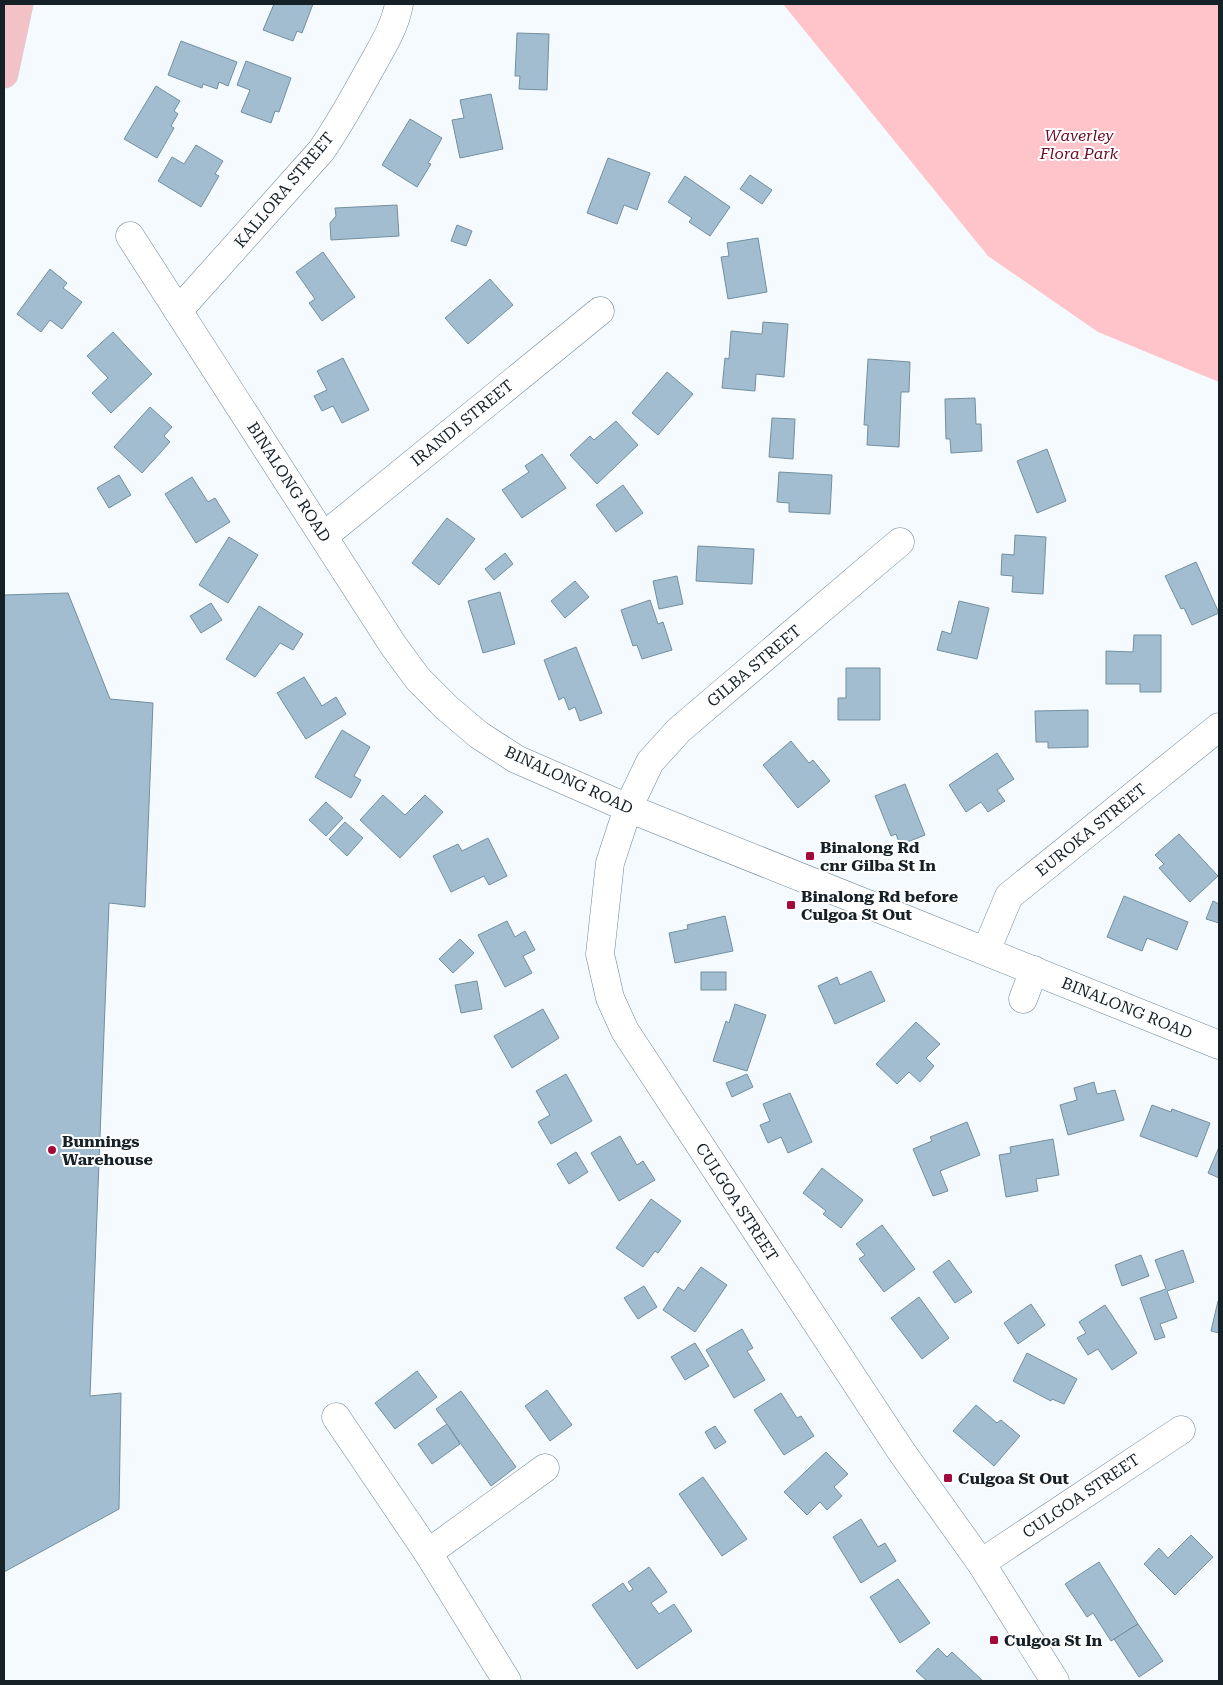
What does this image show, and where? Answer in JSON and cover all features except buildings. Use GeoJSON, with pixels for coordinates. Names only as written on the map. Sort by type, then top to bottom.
{"type":"FeatureCollection","features":[{"type":"Feature","properties":{"kind":"main road"},"geometry":{"type":"LineString","coordinates":[[4,74],[19,4]]}},
{"type":"Feature","properties":{"kind":"street","name":"KALLORA STREET"},"geometry":{"type":"LineString","coordinates":[[178,311],[321,151],[340,123],[388,35],[396,19],[399,4]]}},
{"type":"Feature","properties":{"kind":"street","name":"BINALONG ROAD"},"geometry":{"type":"LineString","coordinates":[[130,236],[393,645],[418,679],[447,708],[479,735],[516,759],[628,808],[1219,1045]]}},
{"type":"Feature","properties":{"kind":"street","name":"IRANDI STREET"},"geometry":{"type":"LineString","coordinates":[[324,536],[600,311]]}},
{"type":"Feature","properties":{"kind":"street","name":"GILBA STREET"},"geometry":{"type":"LineString","coordinates":[[628,808],[650,762],[679,730],[900,542]]}},
{"type":"Feature","properties":{"kind":"street","name":"EUROKA STREET"},"geometry":{"type":"LineString","coordinates":[[986,951],[1009,896],[1219,727]]}},
{"type":"Feature","properties":{"kind":"street","name":"CULGOA STREET"},"geometry":{"type":"LineString","coordinates":[[628,808],[610,864],[600,954],[610,998],[625,1031],[901,1450],[981,1563],[1055,1681]]}},
{"type":"Feature","properties":{"kind":"street"},"geometry":{"type":"LineString","coordinates":[[1022,999],[1034,970]]}},
{"type":"Feature","properties":{"kind":"street"},"geometry":{"type":"LineString","coordinates":[[336,1417],[428,1553],[507,1681]]}},
{"type":"Feature","properties":{"kind":"street","name":"CULGOA STREET"},"geometry":{"type":"LineString","coordinates":[[981,1563],[1181,1430]]}},
{"type":"Feature","properties":{"kind":"street"},"geometry":{"type":"LineString","coordinates":[[428,1553],[545,1468]]}},
{"type":"Feature","properties":{"kind":"green space","name":"Waverley Flora Park"},"geometry":{"type":"Polygon","coordinates":[[[783,4],[1219,4],[1219,382],[1098,332],[988,256],[783,4]]]}},
{"type":"Feature","properties":{"kind":"place","name":"Binalong Rd cnr Gilba St In"},"geometry":{"type":"Point","coordinates":[810,856]}},
{"type":"Feature","properties":{"kind":"place","name":"Binalong Rd before Culgoa St Out"},"geometry":{"type":"Point","coordinates":[791,905]}},
{"type":"Feature","properties":{"kind":"place","name":"Bunnings Warehouse"},"geometry":{"type":"Point","coordinates":[52,1150]}},
{"type":"Feature","properties":{"kind":"place","name":"Culgoa St Out"},"geometry":{"type":"Point","coordinates":[948,1478]}},
{"type":"Feature","properties":{"kind":"place","name":"Culgoa St In"},"geometry":{"type":"Point","coordinates":[994,1640]}}]}
